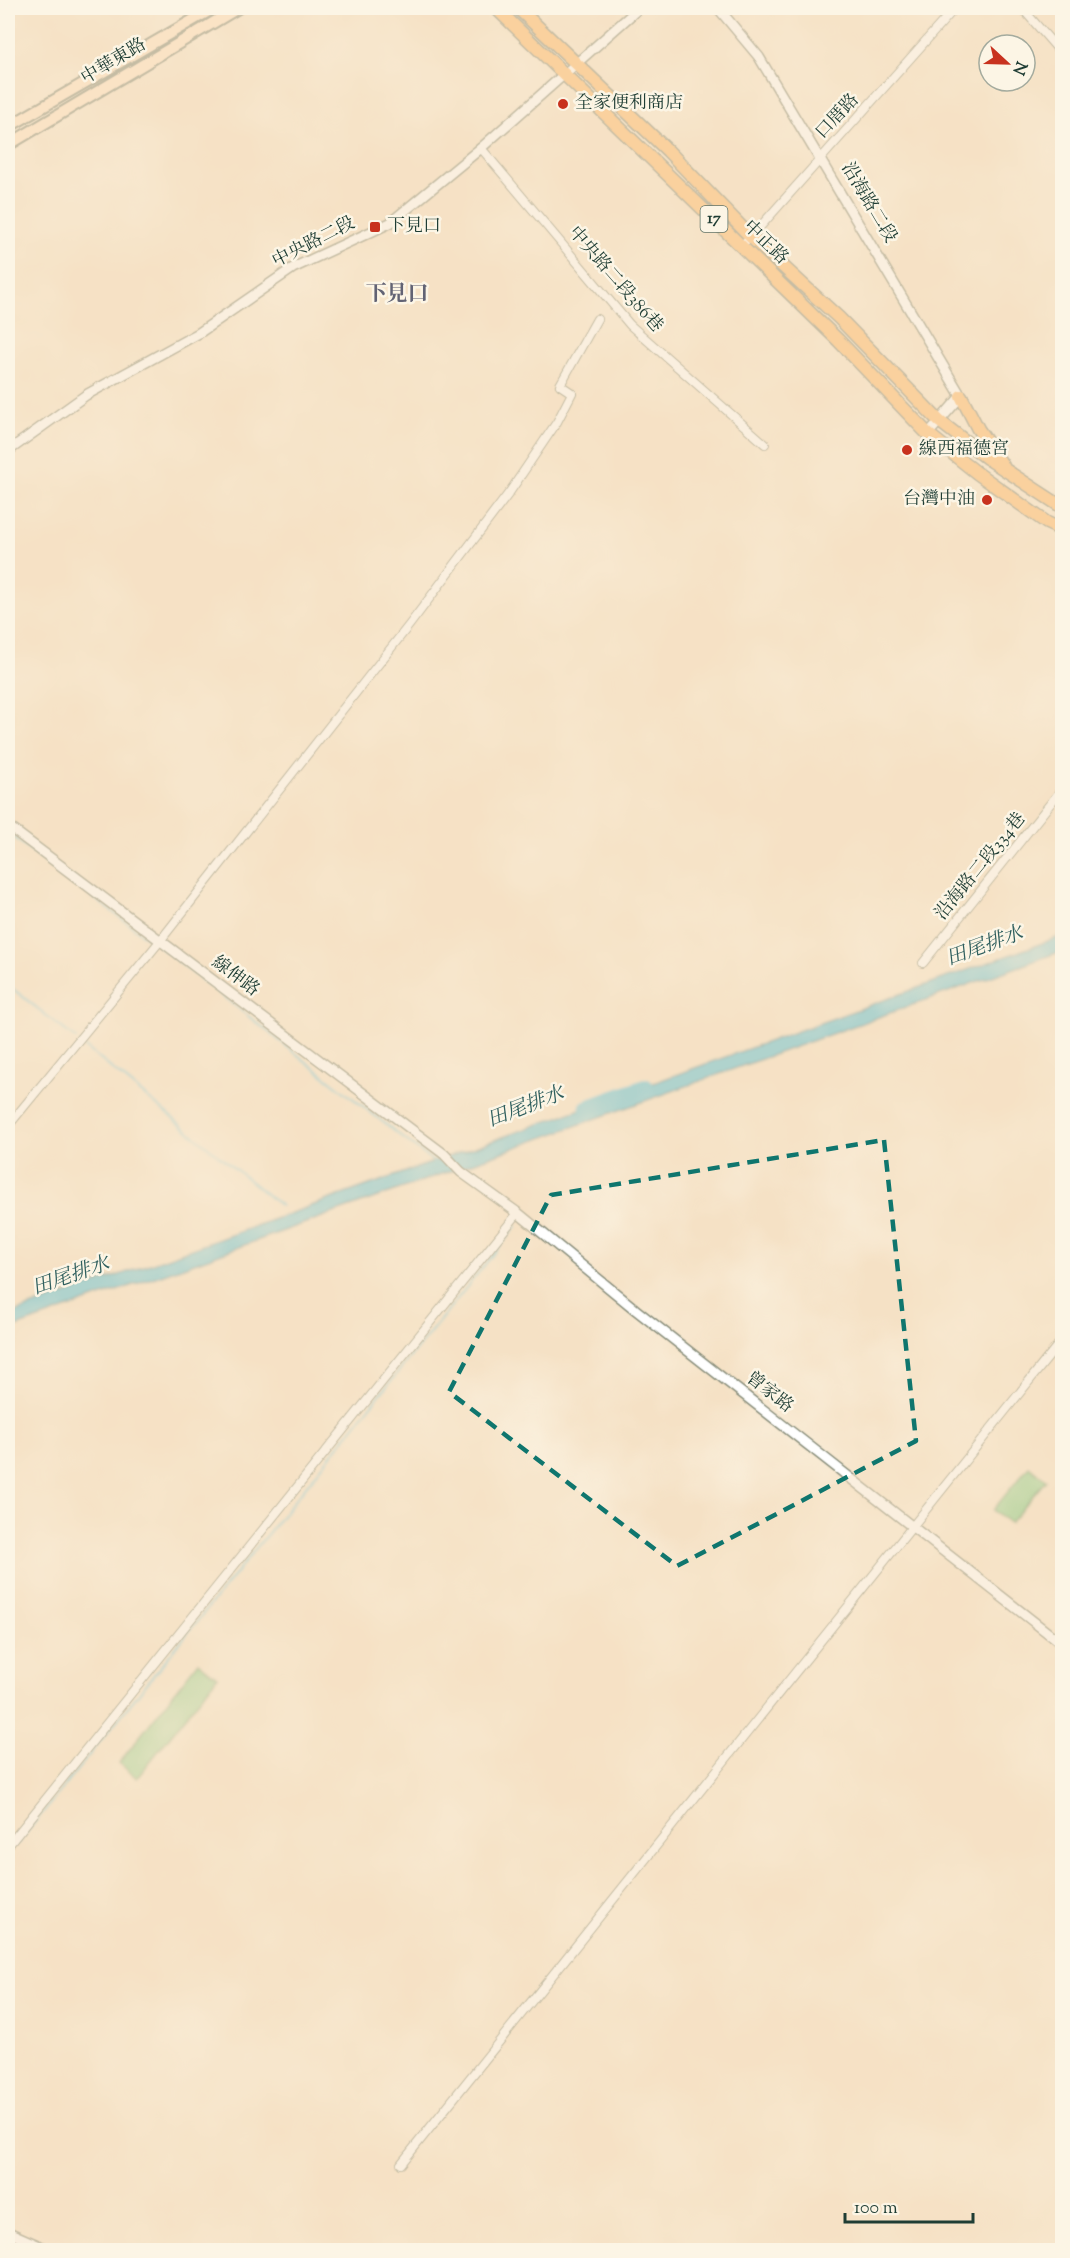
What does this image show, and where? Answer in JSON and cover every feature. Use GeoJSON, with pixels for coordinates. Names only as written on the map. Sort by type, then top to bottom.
{"type":"FeatureCollection","features":[{"type":"Feature","properties":{"kind":"main road","name":"中華東路"},"geometry":{"type":"LineString","coordinates":[[8,127],[214,8]]}},
{"type":"Feature","properties":{"kind":"main road","name":"中華東路"},"geometry":{"type":"LineString","coordinates":[[8,145],[238,8]]}},
{"type":"Feature","properties":{"kind":"main road","name":"中正路"},"geometry":{"type":"LineString","coordinates":[[496,8],[746,241],[839,318],[939,421]]}},
{"type":"Feature","properties":{"kind":"main road","name":"中正路"},"geometry":{"type":"LineString","coordinates":[[518,8],[668,151],[746,241],[928,434]]}},
{"type":"Feature","properties":{"kind":"main road"},"geometry":{"type":"LineString","coordinates":[[961,396],[978,429],[1007,472]]}},
{"type":"Feature","properties":{"kind":"main road","name":"17"},"geometry":{"type":"LineString","coordinates":[[939,421],[1007,472],[1062,507]]}},
{"type":"Feature","properties":{"kind":"main road","name":"17"},"geometry":{"type":"LineString","coordinates":[[928,434],[977,473],[1047,523],[1062,530]]}},
{"type":"Feature","properties":{"kind":"street","name":"中央路二段"},"geometry":{"type":"LineString","coordinates":[[8,451],[86,395],[199,333],[293,268],[390,223],[481,148],[574,62],[639,8]]}},
{"type":"Feature","properties":{"kind":"street","name":"沿海路二段"},"geometry":{"type":"LineString","coordinates":[[718,8],[759,57],[961,396]]}},
{"type":"Feature","properties":{"kind":"street","name":"口厝路"},"geometry":{"type":"LineString","coordinates":[[746,241],[955,8]]}},
{"type":"Feature","properties":{"kind":"street"},"geometry":{"type":"LineString","coordinates":[[1022,8],[1062,54]]}},
{"type":"Feature","properties":{"kind":"street","name":"中央路二段386巷"},"geometry":{"type":"LineString","coordinates":[[481,148],[630,325],[765,444]]}},
{"type":"Feature","properties":{"kind":"street"},"geometry":{"type":"LineString","coordinates":[[8,1126],[160,941],[410,624],[509,493],[557,422],[572,393],[561,386],[597,319]]}},
{"type":"Feature","properties":{"kind":"street"},"geometry":{"type":"LineString","coordinates":[[928,434],[961,396]]}},
{"type":"Feature","properties":{"kind":"street","name":"沿海路二段334巷"},"geometry":{"type":"LineString","coordinates":[[923,963],[1062,789]]}},
{"type":"Feature","properties":{"kind":"street","name":"線伸路"},"geometry":{"type":"LineString","coordinates":[[8,826],[444,1154],[456,1167]]}},
{"type":"Feature","properties":{"kind":"street","name":"曾家路"},"geometry":{"type":"LineString","coordinates":[[456,1167],[518,1213],[636,1310],[1062,1644]]}},
{"type":"Feature","properties":{"kind":"street"},"geometry":{"type":"LineString","coordinates":[[8,1846],[518,1213]]}},
{"type":"Feature","properties":{"kind":"street"},"geometry":{"type":"LineString","coordinates":[[401,2164],[1062,1340]]}},
{"type":"Feature","properties":{"kind":"street"},"geometry":{"type":"LineString","coordinates":[[8,2232],[49,2250]]}},
{"type":"Feature","properties":{"kind":"highlighted area"},"geometry":{"type":"Polygon","coordinates":[[[884,1140],[916,1441],[677,1566],[449,1392],[551,1195],[884,1140]]]}},
{"type":"Feature","properties":{"kind":"green space"},"geometry":{"type":"Polygon","coordinates":[[[1029,1466],[1046,1480],[1010,1523],[993,1510],[1029,1466]]]}},
{"type":"Feature","properties":{"kind":"green space"},"geometry":{"type":"Polygon","coordinates":[[[198,1662],[217,1677],[137,1778],[119,1763],[198,1662]]]}},
{"type":"Feature","properties":{"kind":"water"},"geometry":{"type":"Polygon","coordinates":[[[1062,936],[1062,951],[8,1330],[8,1315],[1062,936]]]}},
{"type":"Feature","properties":{"kind":"waterway"},"geometry":{"type":"LineString","coordinates":[[8,833],[154,943]]}},
{"type":"Feature","properties":{"kind":"waterway"},"geometry":{"type":"LineString","coordinates":[[159,946],[435,1163]]}},
{"type":"Feature","properties":{"kind":"waterway"},"geometry":{"type":"LineString","coordinates":[[8,985],[76,1039]]}},
{"type":"Feature","properties":{"kind":"waterway"},"geometry":{"type":"LineString","coordinates":[[80,1043],[281,1206]]}},
{"type":"Feature","properties":{"kind":"waterway","name":"田尾排水"},"geometry":{"type":"LineString","coordinates":[[587,1107],[646,1086]]}},
{"type":"Feature","properties":{"kind":"waterway"},"geometry":{"type":"LineString","coordinates":[[18,1843],[516,1226]]}},
{"type":"Feature","properties":{"kind":"place","name":"全家便利商店"},"geometry":{"type":"Point","coordinates":[563,104]}},
{"type":"Feature","properties":{"kind":"place","name":"下見口"},"geometry":{"type":"Point","coordinates":[375,227]}},
{"type":"Feature","properties":{"kind":"place","name":"線西福德宮"},"geometry":{"type":"Point","coordinates":[907,450]}},
{"type":"Feature","properties":{"kind":"place","name":"台灣中油"},"geometry":{"type":"Point","coordinates":[987,500]}},
{"type":"Feature","properties":{"kind":"district","name":"下見口"},"geometry":{"type":"Point","coordinates":[397,295]}}]}
